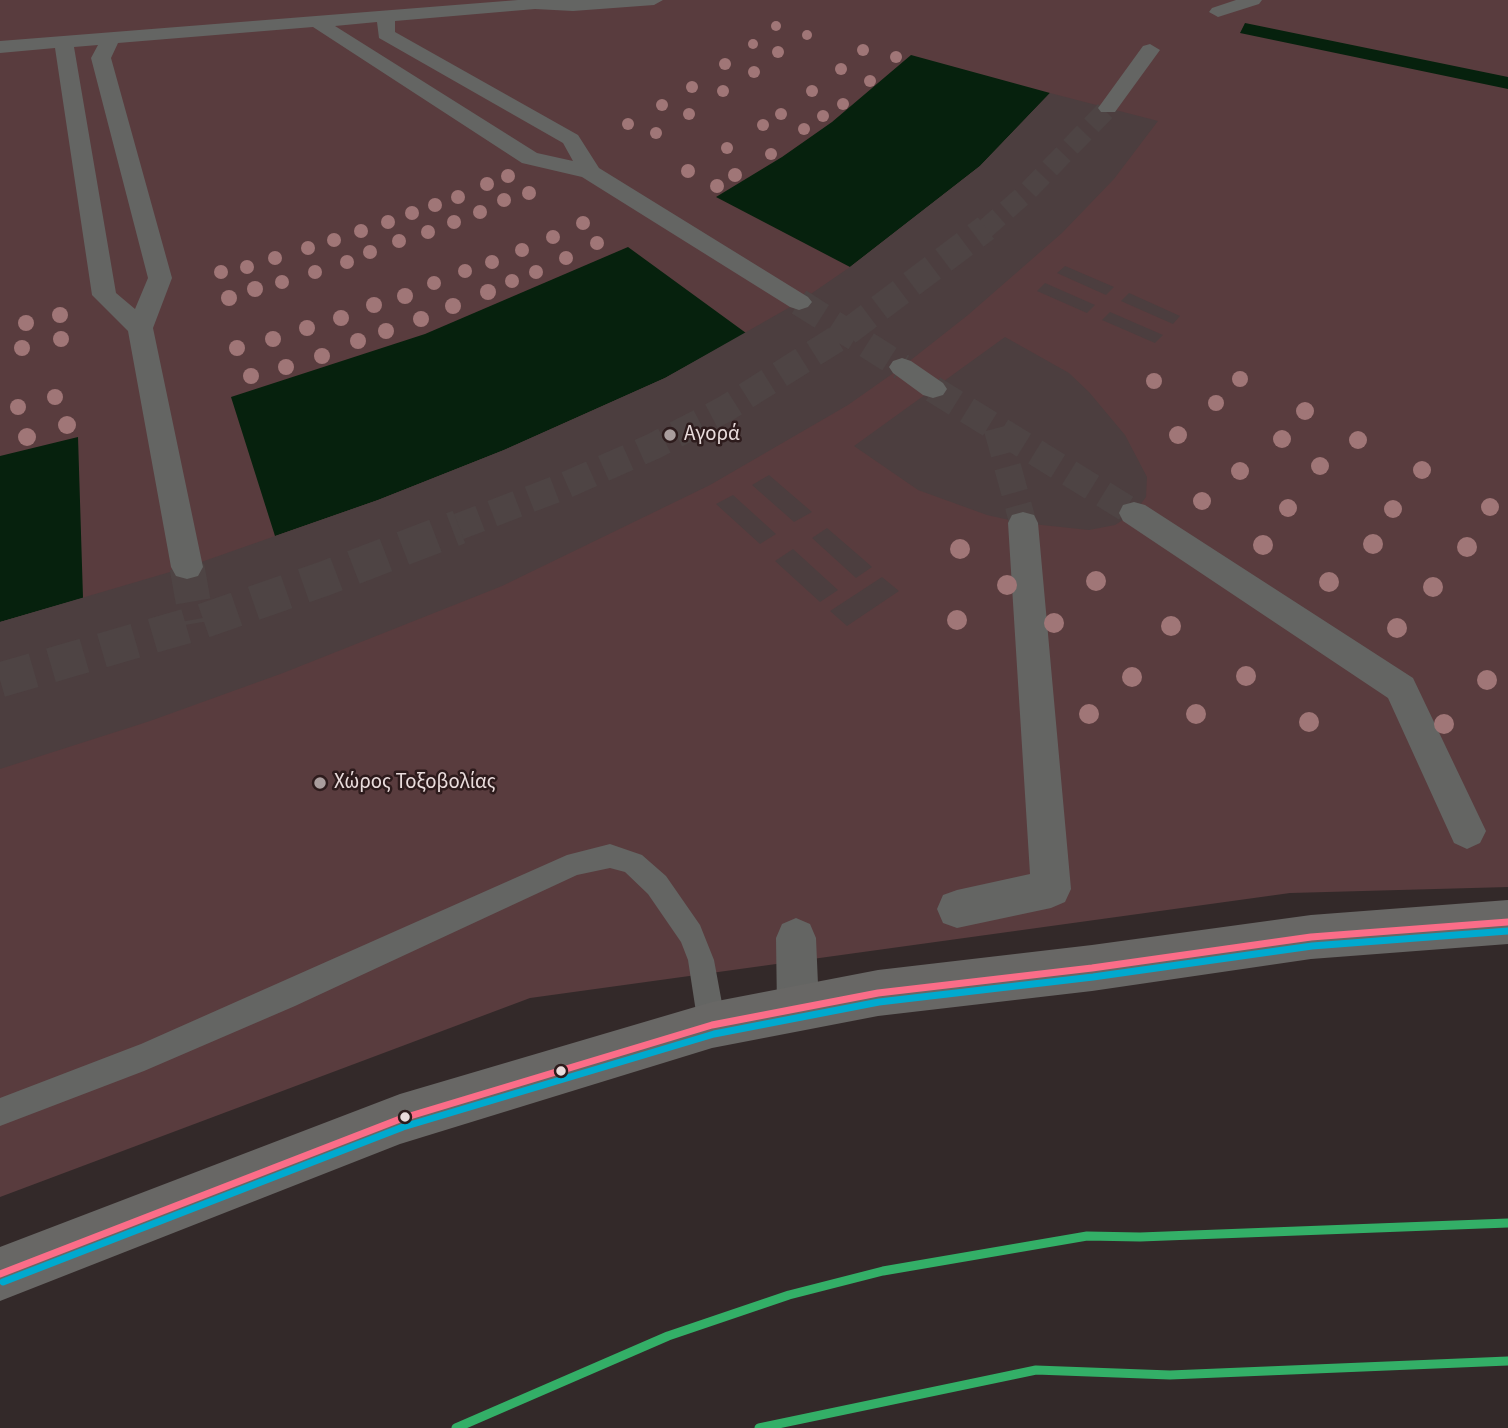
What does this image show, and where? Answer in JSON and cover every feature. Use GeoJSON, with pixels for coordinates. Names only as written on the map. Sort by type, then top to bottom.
{"type":"FeatureCollection","features":[{"type":"Feature","properties":{"kind":"main road"},"geometry":{"type":"LineString","coordinates":[[0,1274],[400,1119],[712,1025],[878,993],[1092,968],[1311,937],[1508,922]]}},
{"type":"Feature","properties":{"kind":"street"},"geometry":{"type":"LineString","coordinates":[[0,47],[386,17],[426,6],[573,6],[654,0]]}},
{"type":"Feature","properties":{"kind":"street"},"geometry":{"type":"LineString","coordinates":[[1218,12],[1253,0]]}},
{"type":"Feature","properties":{"kind":"street"},"geometry":{"type":"LineString","coordinates":[[386,17],[386,34],[571,139],[590,172]]}},
{"type":"Feature","properties":{"kind":"street"},"geometry":{"type":"LineString","coordinates":[[317,22],[530,158],[590,172],[799,302]]}},
{"type":"Feature","properties":{"kind":"street"},"geometry":{"type":"LineString","coordinates":[[111,38],[101,58],[160,278],[140,328],[187,567]]}},
{"type":"Feature","properties":{"kind":"street"},"geometry":{"type":"LineString","coordinates":[[64,42],[104,295],[140,328]]}},
{"type":"Feature","properties":{"kind":"street"},"geometry":{"type":"LineString","coordinates":[[1108,108],[1150,50]]}},
{"type":"Feature","properties":{"kind":"street"},"geometry":{"type":"LineString","coordinates":[[902,367],[933,389]]}},
{"type":"Feature","properties":{"kind":"street"},"geometry":{"type":"LineString","coordinates":[[1134,513],[1401,688],[1467,831]]}},
{"type":"Feature","properties":{"kind":"street"},"geometry":{"type":"LineString","coordinates":[[957,909],[1051,889],[1023,523]]}},
{"type":"Feature","properties":{"kind":"street"},"geometry":{"type":"LineString","coordinates":[[796,938],[798,1008]]}},
{"type":"Feature","properties":{"kind":"lane"},"geometry":{"type":"LineString","coordinates":[[0,1112],[156,1052],[576,863],[610,856],[633,863],[657,884],[691,934],[701,960],[712,1025]]}},
{"type":"Feature","properties":{"kind":"shaded area"},"geometry":{"type":"Polygon","coordinates":[[[0,0],[1508,0],[1508,887],[1290,893],[530,998],[0,1197],[0,0]]]}},
{"type":"Feature","properties":{"kind":"shaded area"},"geometry":{"type":"Polygon","coordinates":[[[1245,23],[1508,77],[1508,89],[1240,33],[1245,23]]]}},
{"type":"Feature","properties":{"kind":"shaded area"},"geometry":{"type":"Polygon","coordinates":[[[911,55],[1050,93],[980,166],[850,267],[716,197],[782,157],[832,122],[911,55]]]}},
{"type":"Feature","properties":{"kind":"shaded area"},"geometry":{"type":"Polygon","coordinates":[[[628,247],[746,333],[665,378],[504,450],[378,500],[275,536],[231,397],[425,334],[628,247]]]}},
{"type":"Feature","properties":{"kind":"shaded area"},"geometry":{"type":"Polygon","coordinates":[[[78,437],[83,598],[0,622],[0,456],[78,437]]]}},
{"type":"Feature","properties":{"kind":"building","name":"Αγορά"},"geometry":{"type":"Polygon","coordinates":[[[1050,93],[1158,121],[1114,179],[1062,233],[968,315],[848,405],[710,485],[502,586],[283,673],[150,721],[0,769],[0,622],[187,567],[378,500],[504,450],[665,378],[799,302],[850,267],[980,166],[1050,93]]]}},
{"type":"Feature","properties":{"kind":"building"},"geometry":{"type":"Polygon","coordinates":[[[1065,266],[1114,287],[1106,295],[1057,273],[1065,266]]]}},
{"type":"Feature","properties":{"kind":"building"},"geometry":{"type":"Polygon","coordinates":[[[1045,283],[1095,305],[1087,313],[1037,291],[1045,283]]]}},
{"type":"Feature","properties":{"kind":"building"},"geometry":{"type":"Polygon","coordinates":[[[1129,293],[1180,316],[1173,324],[1121,301],[1129,293]]]}},
{"type":"Feature","properties":{"kind":"building"},"geometry":{"type":"Polygon","coordinates":[[[1110,312],[1163,335],[1155,343],[1102,320],[1110,312]]]}},
{"type":"Feature","properties":{"kind":"building"},"geometry":{"type":"Polygon","coordinates":[[[1005,337],[1069,373],[1089,392],[1125,435],[1147,477],[1146,497],[1134,513],[1115,525],[1089,530],[1023,523],[987,515],[918,490],[854,446],[1005,337]]]}},
{"type":"Feature","properties":{"kind":"building"},"geometry":{"type":"Polygon","coordinates":[[[769,475],[812,512],[794,522],[752,485],[769,475]]]}},
{"type":"Feature","properties":{"kind":"building"},"geometry":{"type":"Polygon","coordinates":[[[733,495],[776,534],[760,544],[716,504],[733,495]]]}},
{"type":"Feature","properties":{"kind":"building"},"geometry":{"type":"Polygon","coordinates":[[[827,528],[872,567],[856,578],[812,538],[827,528]]]}},
{"type":"Feature","properties":{"kind":"building"},"geometry":{"type":"Polygon","coordinates":[[[793,549],[838,590],[820,602],[775,561],[793,549]]]}},
{"type":"Feature","properties":{"kind":"building"},"geometry":{"type":"Polygon","coordinates":[[[882,577],[899,591],[847,626],[830,611],[882,577]]]}},
{"type":"Feature","properties":{"kind":"tunnel"},"geometry":{"type":"LineString","coordinates":[[984,230],[1026,193],[1108,108]]}},
{"type":"Feature","properties":{"kind":"tunnel"},"geometry":{"type":"LineString","coordinates":[[847,332],[986,228]]}},
{"type":"Feature","properties":{"kind":"tunnel"},"geometry":{"type":"LineString","coordinates":[[799,302],[847,332]]}},
{"type":"Feature","properties":{"kind":"tunnel"},"geometry":{"type":"LineString","coordinates":[[455,528],[564,486],[654,446],[725,409],[847,332]]}},
{"type":"Feature","properties":{"kind":"tunnel"},"geometry":{"type":"LineString","coordinates":[[847,332],[902,367]]}},
{"type":"Feature","properties":{"kind":"tunnel"},"geometry":{"type":"LineString","coordinates":[[933,389],[997,429]]}},
{"type":"Feature","properties":{"kind":"tunnel"},"geometry":{"type":"LineString","coordinates":[[997,429],[1134,513]]}},
{"type":"Feature","properties":{"kind":"tunnel"},"geometry":{"type":"LineString","coordinates":[[997,429],[1023,523]]}},
{"type":"Feature","properties":{"kind":"tunnel"},"geometry":{"type":"LineString","coordinates":[[197,623],[326,578],[459,527]]}},
{"type":"Feature","properties":{"kind":"tunnel"},"geometry":{"type":"LineString","coordinates":[[187,567],[197,623]]}},
{"type":"Feature","properties":{"kind":"tunnel"},"geometry":{"type":"LineString","coordinates":[[0,680],[197,623]]}},
{"type":"Feature","properties":{"kind":"transit line"},"geometry":{"type":"LineString","coordinates":[[0,1274],[400,1119],[712,1025],[878,993],[1092,968],[1311,937],[1508,922]]}},
{"type":"Feature","properties":{"kind":"transit line"},"geometry":{"type":"LineString","coordinates":[[3,1282],[403,1127],[714,1034],[879,1002],[1093,977],[1312,946],[1508,931]]}},
{"type":"Feature","properties":{"kind":"transit line"},"geometry":{"type":"LineString","coordinates":[[456,1428],[668,1336],[789,1295],[883,1271],[1087,1236],[1140,1237],[1508,1223]]}},
{"type":"Feature","properties":{"kind":"transit line"},"geometry":{"type":"LineString","coordinates":[[759,1428],[1036,1370],[1170,1375],[1508,1361]]}},
{"type":"Feature","properties":{"kind":"place","name":"Αγορά"},"geometry":{"type":"Point","coordinates":[670,435]}},
{"type":"Feature","properties":{"kind":"place","name":"Χώρος Τοξοβολίας"},"geometry":{"type":"Point","coordinates":[320,783]}}]}
